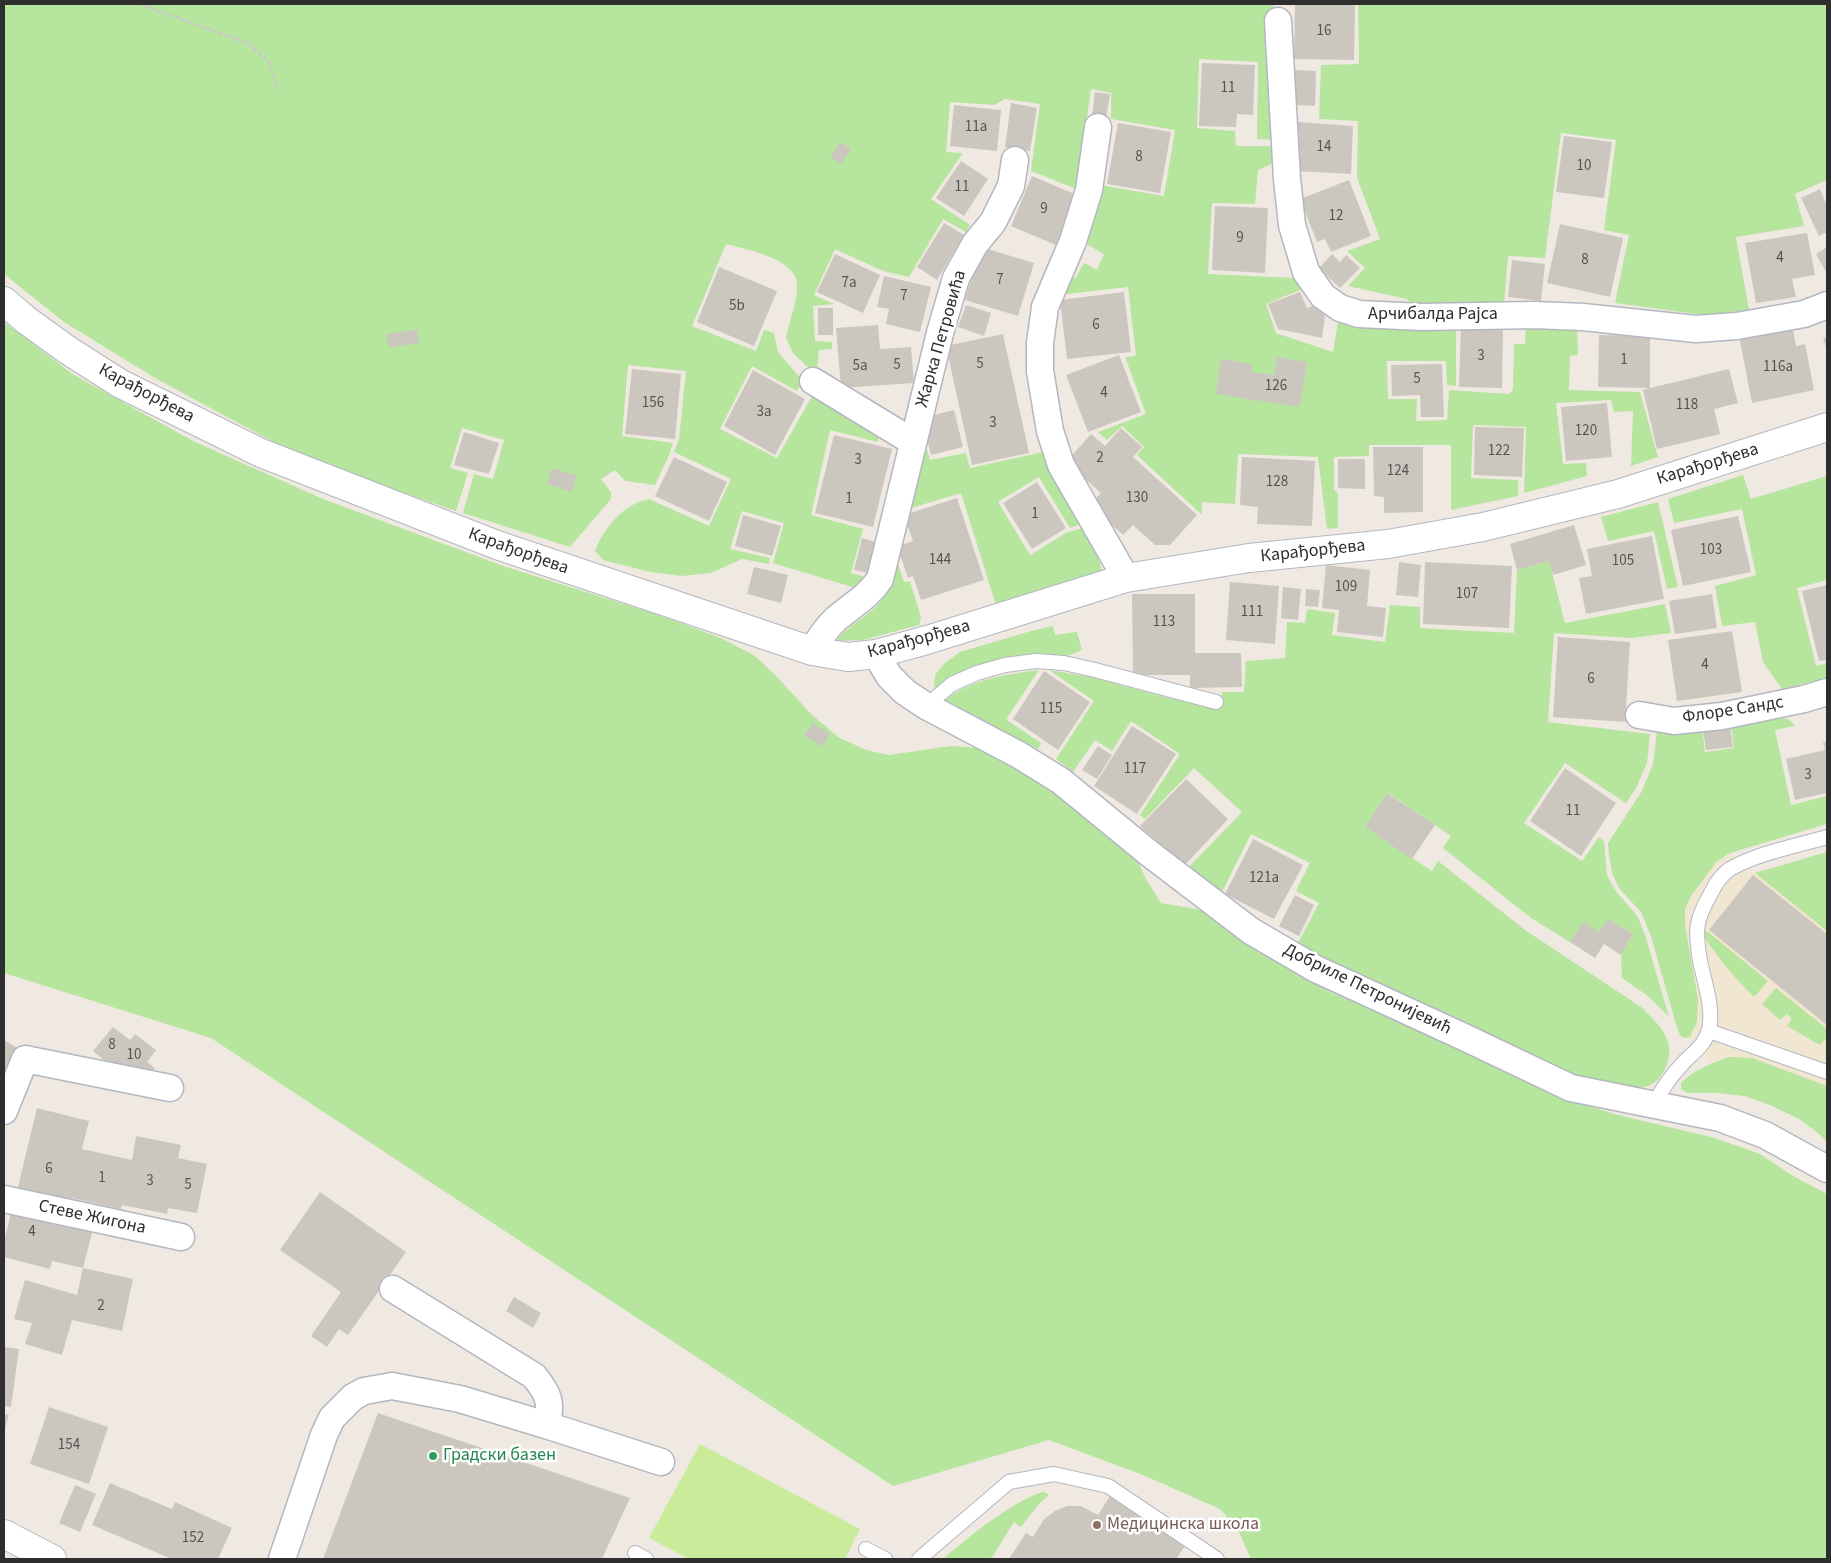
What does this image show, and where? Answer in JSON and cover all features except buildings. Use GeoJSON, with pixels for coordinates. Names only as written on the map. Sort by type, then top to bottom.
{"type":"FeatureCollection","features":[{"type":"Feature","properties":{"kind":"street","name":"Арчибалда Рајса"},"geometry":{"type":"LineString","coordinates":[[1278,21],[1287,179],[1292,225],[1306,272],[1323,296],[1340,308],[1359,314],[1422,317],[1535,314],[1696,329],[1737,326],[1804,314],[1827,306]]}},
{"type":"Feature","properties":{"kind":"street"},"geometry":{"type":"LineString","coordinates":[[1098,127],[1089,190],[1073,241],[1045,308],[1040,343],[1040,371],[1050,431],[1061,465],[1126,578]]}},
{"type":"Feature","properties":{"kind":"street","name":"Жарка Петровића"},"geometry":{"type":"LineString","coordinates":[[812,651],[820,637],[836,620],[872,591],[880,579],[940,333],[956,278],[975,244],[993,222],[1011,186],[1015,160]]}},
{"type":"Feature","properties":{"kind":"street","name":"Карађорђева"},"geometry":{"type":"LineString","coordinates":[[4,301],[69,352],[121,384],[261,453],[497,545],[812,651],[848,657],[876,654],[927,640],[1126,578],[1249,558],[1388,544],[1483,527],[1618,494],[1827,427]]}},
{"type":"Feature","properties":{"kind":"street"},"geometry":{"type":"LineString","coordinates":[[813,381],[913,442]]}},
{"type":"Feature","properties":{"kind":"street","name":"Добриле Петронијевић"},"geometry":{"type":"LineString","coordinates":[[876,654],[889,676],[905,692],[926,706],[1019,755],[1061,781],[1150,854],[1251,931],[1316,969],[1571,1088],[1720,1118],[1765,1136],[1827,1169]]}},
{"type":"Feature","properties":{"kind":"street","name":"Флоре Сандс"},"geometry":{"type":"LineString","coordinates":[[1639,716],[1674,721],[1722,716],[1804,700],[1827,692]]}},
{"type":"Feature","properties":{"kind":"street"},"geometry":{"type":"LineString","coordinates":[[4,1111],[25,1060],[170,1088]]}},
{"type":"Feature","properties":{"kind":"street","name":"Стеве Жигона"},"geometry":{"type":"LineString","coordinates":[[4,1199],[181,1237]]}},
{"type":"Feature","properties":{"kind":"street"},"geometry":{"type":"LineString","coordinates":[[393,1289],[534,1376],[545,1389],[549,1400],[550,1412],[546,1424]]}},
{"type":"Feature","properties":{"kind":"street"},"geometry":{"type":"LineString","coordinates":[[282,1559],[324,1435],[332,1418],[352,1396],[364,1391],[392,1386],[460,1399],[546,1424],[661,1462]]}},
{"type":"Feature","properties":{"kind":"street"},"geometry":{"type":"LineString","coordinates":[[4,1534],[52,1559]]}},
{"type":"Feature","properties":{"kind":"lane"},"geometry":{"type":"LineString","coordinates":[[926,706],[952,684],[977,673],[1004,665],[1036,662],[1064,663],[1216,702]]}},
{"type":"Feature","properties":{"kind":"lane"},"geometry":{"type":"LineString","coordinates":[[1654,1105],[1669,1079],[1698,1048],[1709,1031],[1710,1013],[1696,938],[1700,911],[1716,883],[1728,870],[1754,859],[1827,837]]}},
{"type":"Feature","properties":{"kind":"lane"},"geometry":{"type":"LineString","coordinates":[[1709,1031],[1827,1072]]}},
{"type":"Feature","properties":{"kind":"lane"},"geometry":{"type":"LineString","coordinates":[[919,1559],[1009,1482],[1054,1474],[1108,1486],[1216,1559]]}},
{"type":"Feature","properties":{"kind":"lane"},"geometry":{"type":"LineString","coordinates":[[866,1549],[885,1559]]}},
{"type":"Feature","properties":{"kind":"path"},"geometry":{"type":"LineString","coordinates":[[139,4],[250,44],[270,64],[277,89]]}},
{"type":"Feature","properties":{"kind":"shaded area"},"geometry":{"type":"Polygon","coordinates":[[[1827,852],[1827,1109],[1712,1065],[1682,1026],[1692,966],[1685,925],[1685,909],[1691,896],[1717,861],[1730,853],[1755,873],[1827,852]]]}},
{"type":"Feature","properties":{"kind":"green space"},"geometry":{"type":"Polygon","coordinates":[[[4,4],[1274,4],[1277,140],[1257,139],[1258,62],[1199,59],[1197,128],[1235,131],[1236,146],[1277,146],[1278,161],[1258,170],[1255,204],[1212,203],[1208,274],[1296,278],[1300,290],[1266,304],[1276,333],[1333,352],[1338,322],[1361,326],[1456,328],[1456,386],[1447,385],[1446,361],[1387,361],[1388,399],[1417,399],[1416,421],[1447,420],[1449,390],[1509,394],[1513,390],[1514,344],[1525,344],[1526,322],[1577,326],[1578,355],[1570,356],[1569,390],[1640,392],[1658,457],[1631,466],[1633,411],[1614,412],[1611,400],[1556,403],[1563,464],[1586,463],[1587,476],[1524,493],[1526,427],[1473,425],[1471,478],[1518,480],[1518,496],[1451,510],[1451,445],[1369,445],[1369,456],[1334,457],[1334,489],[1338,494],[1338,528],[1327,529],[1318,457],[1238,454],[1235,504],[1202,502],[1202,515],[1137,455],[1144,447],[1122,426],[1107,440],[1098,432],[1146,414],[1125,357],[1136,356],[1128,287],[1059,295],[1064,281],[1076,277],[1084,263],[1097,270],[1104,254],[1081,241],[1099,185],[1164,196],[1175,130],[1111,119],[1111,93],[1091,89],[1087,118],[1091,121],[1079,190],[1031,171],[1040,104],[1005,99],[994,105],[950,102],[946,152],[963,153],[931,199],[970,225],[966,232],[943,219],[909,277],[883,271],[835,249],[814,295],[834,304],[813,306],[815,341],[832,342],[832,349],[819,350],[816,375],[793,353],[786,338],[796,298],[797,284],[794,275],[788,267],[768,256],[726,244],[692,326],[756,351],[764,330],[774,333],[778,352],[803,381],[797,391],[752,366],[720,429],[777,458],[815,391],[880,432],[878,442],[830,430],[811,515],[863,529],[851,573],[869,578],[862,590],[773,563],[784,523],[742,511],[730,549],[770,558],[769,564],[742,559],[711,573],[682,576],[650,572],[603,560],[595,551],[599,542],[616,518],[631,506],[649,499],[709,526],[731,479],[674,452],[679,439],[686,371],[628,365],[622,436],[673,443],[655,485],[625,481],[615,470],[601,479],[611,492],[611,499],[570,547],[463,513],[474,474],[493,479],[504,440],[462,428],[450,468],[468,473],[456,511],[352,475],[281,446],[155,378],[64,322],[4,274],[4,4]]]}},
{"type":"Feature","properties":{"kind":"green space"},"geometry":{"type":"Polygon","coordinates":[[[1358,4],[1827,4],[1827,180],[1795,194],[1804,226],[1736,237],[1749,310],[1704,315],[1615,303],[1629,235],[1604,230],[1616,140],[1561,133],[1545,258],[1508,256],[1504,305],[1414,306],[1407,299],[1348,286],[1365,268],[1347,251],[1380,239],[1357,178],[1358,121],[1319,119],[1321,65],[1359,64],[1358,4]]]}},
{"type":"Feature","properties":{"kind":"green space"},"geometry":{"type":"Polygon","coordinates":[[[4,322],[74,375],[193,441],[323,499],[506,567],[656,614],[721,638],[755,656],[810,713],[838,737],[866,750],[889,755],[951,746],[981,748],[1039,779],[1134,853],[1146,879],[1161,903],[1202,910],[1220,919],[1260,949],[1332,993],[1441,1039],[1570,1100],[1614,1114],[1715,1138],[1760,1154],[1793,1176],[1827,1194],[1827,1559],[1251,1559],[1238,1530],[1220,1509],[1143,1475],[1049,1440],[893,1486],[211,1038],[4,973],[4,322]]]}},
{"type":"Feature","properties":{"kind":"green space"},"geometry":{"type":"Polygon","coordinates":[[[927,449],[930,460],[966,453],[970,468],[1048,451],[1083,523],[1070,528],[1039,477],[998,502],[1030,555],[1066,533],[1086,527],[1101,555],[1098,558],[1103,574],[996,605],[961,493],[908,509],[922,451],[927,449]]]}},
{"type":"Feature","properties":{"kind":"green space"},"geometry":{"type":"Polygon","coordinates":[[[1743,475],[1751,499],[1827,476],[1827,580],[1797,588],[1816,666],[1827,663],[1827,678],[1782,689],[1763,662],[1755,622],[1722,626],[1715,586],[1756,575],[1742,509],[1674,523],[1668,499],[1743,475]]]}},
{"type":"Feature","properties":{"kind":"green space"},"geometry":{"type":"Polygon","coordinates":[[[1658,502],[1678,587],[1667,589],[1654,531],[1608,541],[1601,517],[1658,502]]]}},
{"type":"Feature","properties":{"kind":"green space"},"geometry":{"type":"Polygon","coordinates":[[[896,559],[904,582],[910,581],[921,617],[919,625],[863,640],[839,641],[838,639],[843,633],[880,602],[888,588],[896,559]]]}},
{"type":"Feature","properties":{"kind":"green space"},"geometry":{"type":"Polygon","coordinates":[[[1549,561],[1565,623],[1665,604],[1671,633],[1631,638],[1554,633],[1548,722],[1650,734],[1647,763],[1636,788],[1626,803],[1565,763],[1524,823],[1582,861],[1599,837],[1604,841],[1607,875],[1615,890],[1638,917],[1669,1017],[1648,996],[1622,978],[1621,955],[1633,934],[1608,919],[1599,932],[1583,923],[1570,942],[1531,918],[1443,848],[1451,836],[1388,793],[1365,827],[1432,871],[1438,861],[1525,930],[1641,1007],[1656,1022],[1669,1045],[1668,1063],[1663,1073],[1652,1084],[1642,1087],[1629,1089],[1613,1088],[1573,1079],[1316,959],[1297,945],[1319,903],[1296,891],[1310,863],[1251,834],[1221,894],[1189,867],[1242,812],[1194,768],[1145,819],[1140,815],[1180,754],[1131,721],[1112,751],[1095,740],[1073,772],[1056,759],[1094,701],[1049,670],[1091,677],[1164,697],[1219,708],[1222,692],[1244,692],[1246,661],[1285,658],[1287,622],[1305,623],[1307,609],[1335,613],[1332,635],[1385,642],[1390,605],[1420,607],[1420,628],[1514,633],[1517,570],[1549,561]]]}},
{"type":"Feature","properties":{"kind":"green space"},"geometry":{"type":"Polygon","coordinates":[[[1053,626],[1055,635],[1077,632],[1082,650],[1062,658],[939,688],[934,687],[935,675],[945,663],[960,652],[1053,626]]]}},
{"type":"Feature","properties":{"kind":"green space"},"geometry":{"type":"Polygon","coordinates":[[[1039,670],[1007,718],[1008,721],[1041,743],[1038,749],[946,705],[945,700],[978,682],[1039,670]]]}},
{"type":"Feature","properties":{"kind":"green space"},"geometry":{"type":"Polygon","coordinates":[[[1779,717],[1790,720],[1795,726],[1775,730],[1791,805],[1827,796],[1827,824],[1730,853],[1717,861],[1691,896],[1685,909],[1685,925],[1698,999],[1697,1022],[1690,1037],[1684,1038],[1680,1035],[1675,1021],[1651,936],[1641,912],[1619,888],[1612,873],[1608,843],[1642,791],[1653,764],[1657,732],[1675,732],[1702,728],[1705,752],[1734,748],[1731,725],[1779,717]]]}},
{"type":"Feature","properties":{"kind":"green space"},"geometry":{"type":"Polygon","coordinates":[[[1827,852],[1827,931],[1755,873],[1827,852]]]}},
{"type":"Feature","properties":{"kind":"green space"},"geometry":{"type":"Polygon","coordinates":[[[1705,931],[1768,981],[1754,997],[1714,951],[1702,934],[1705,931]]]}},
{"type":"Feature","properties":{"kind":"green space"},"geometry":{"type":"Polygon","coordinates":[[[1776,988],[1827,1029],[1827,1037],[1820,1045],[1787,1026],[1792,1019],[1787,1014],[1780,1020],[1762,1004],[1776,988]]]}},
{"type":"Feature","properties":{"kind":"green space"},"geometry":{"type":"Polygon","coordinates":[[[1729,1057],[1752,1058],[1827,1086],[1827,1142],[1799,1119],[1745,1096],[1717,1093],[1687,1093],[1681,1089],[1681,1083],[1691,1074],[1729,1057]]]}},
{"type":"Feature","properties":{"kind":"green space"},"geometry":{"type":"Polygon","coordinates":[[[700,1444],[860,1529],[845,1559],[689,1559],[649,1538],[700,1444]]]}},
{"type":"Feature","properties":{"kind":"green space"},"geometry":{"type":"Polygon","coordinates":[[[1044,1492],[1049,1495],[1038,1505],[1021,1527],[1014,1522],[991,1559],[943,1559],[1006,1510],[1044,1492]]]}},
{"type":"Feature","properties":{"kind":"place","name":"Градски базен"},"geometry":{"type":"Point","coordinates":[433,1456]}},
{"type":"Feature","properties":{"kind":"place","name":"Медицинска школа"},"geometry":{"type":"Point","coordinates":[1097,1525]}}]}
